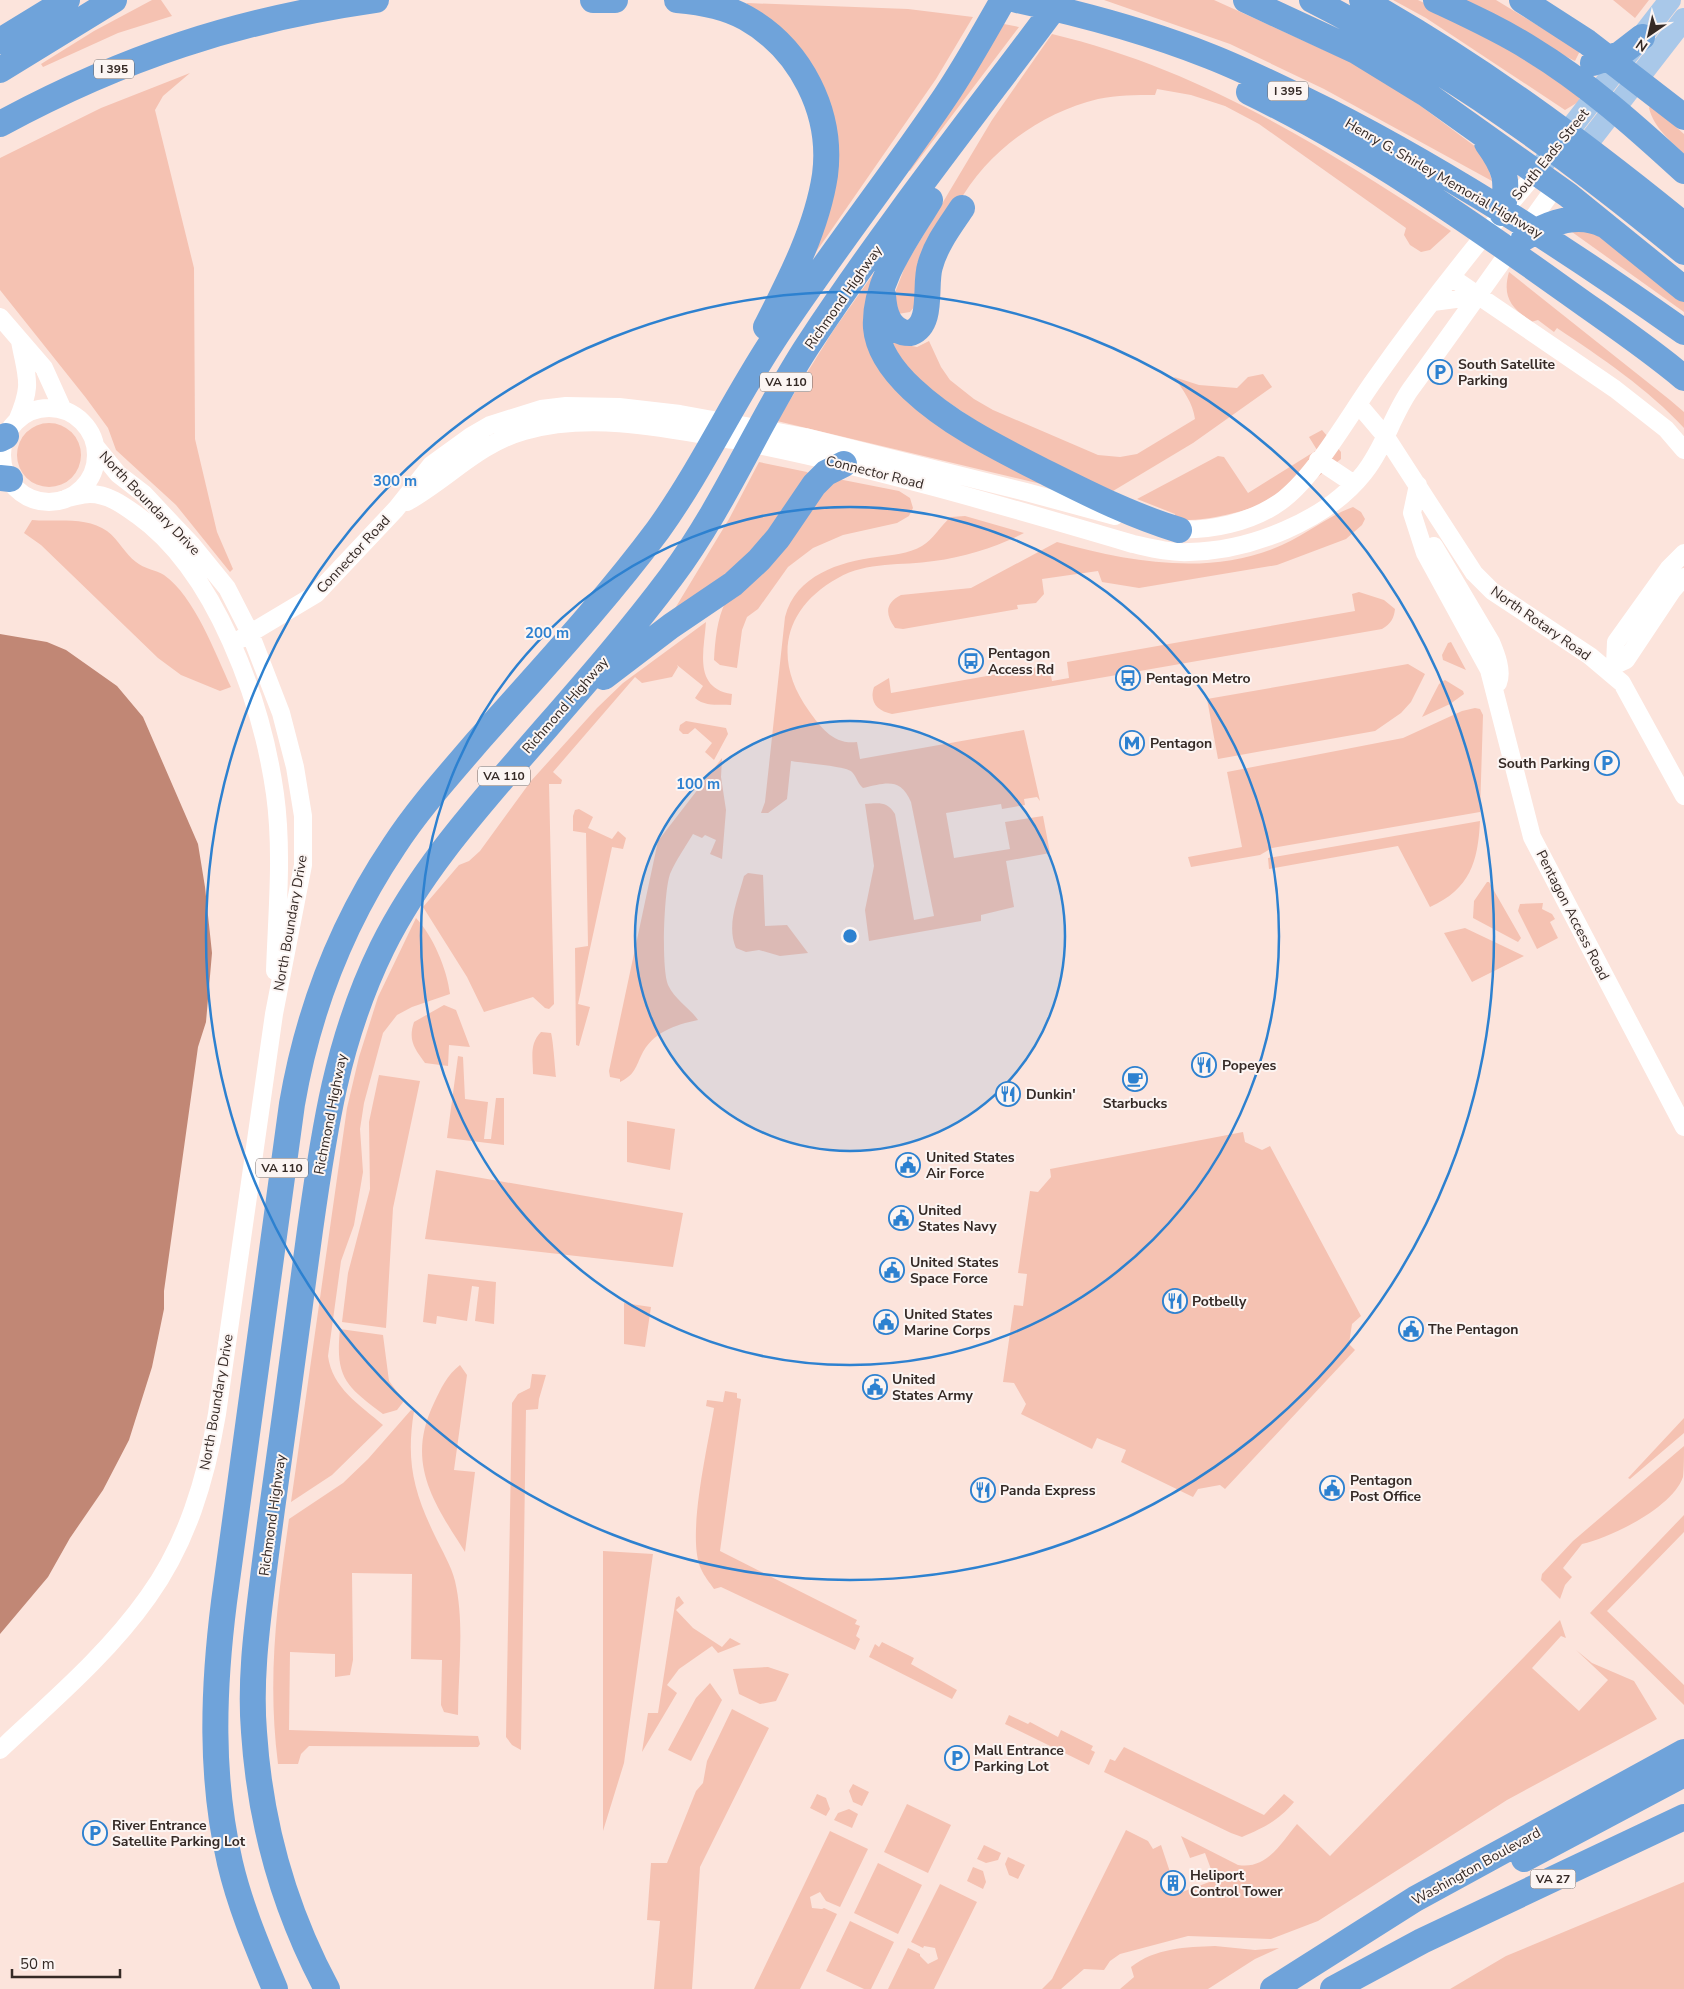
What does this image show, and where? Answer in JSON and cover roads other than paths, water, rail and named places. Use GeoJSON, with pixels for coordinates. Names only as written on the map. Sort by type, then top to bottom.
{"type":"FeatureCollection","features":[{"type":"Feature","properties":{"kind":"highway"},"geometry":{"type":"LineString","coordinates":[[0,41],[67,0]]}},
{"type":"Feature","properties":{"kind":"highway"},"geometry":{"type":"LineString","coordinates":[[0,70],[114,0]]}},
{"type":"Feature","properties":{"kind":"highway"},"geometry":{"type":"LineString","coordinates":[[292,14],[334,0]]}},
{"type":"Feature","properties":{"kind":"highway","name":"I 395"},"geometry":{"type":"LineString","coordinates":[[0,124],[77,84],[187,41],[292,14],[376,0]]}},
{"type":"Feature","properties":{"kind":"highway"},"geometry":{"type":"LineString","coordinates":[[593,0],[616,0]]}},
{"type":"Feature","properties":{"kind":"highway"},"geometry":{"type":"LineString","coordinates":[[677,0],[731,11],[757,25],[780,44],[803,72],[812,89],[823,124],[826,141],[824,181],[810,229],[787,285],[700,465]]}},
{"type":"Feature","properties":{"kind":"highway","name":"VA 110"},"geometry":{"type":"LineString","coordinates":[[275,1989],[247,1919],[230,1865],[216,1767],[216,1683],[223,1610],[284,1152],[296,1079],[306,1034],[322,983],[355,910],[394,845],[441,783],[643,550],[673,509],[771,344],[828,260],[944,98],[1003,0]]}},
{"type":"Feature","properties":{"kind":"highway","name":"Henry G. Shirley Memorial Highway"},"geometry":{"type":"LineString","coordinates":[[1017,0],[1107,22],[1175,43],[1247,72],[1348,121],[1458,183],[1570,253],[1684,332]]}},
{"type":"Feature","properties":{"kind":"highway","name":"Richmond Highway"},"geometry":{"type":"LineString","coordinates":[[326,1985],[293,1919],[273,1854],[258,1773],[253,1694],[255,1652],[265,1559],[318,1174],[331,1095],[343,1046],[361,997],[381,951],[404,908],[431,866],[460,828],[646,610],[676,570],[712,515],[808,345],[868,260],[1060,0]]}},
{"type":"Feature","properties":{"kind":"highway"},"geometry":{"type":"LineString","coordinates":[[1246,0],[1356,51],[1411,84],[1478,130],[1613,230],[1684,289]]}},
{"type":"Feature","properties":{"kind":"highway"},"geometry":{"type":"LineString","coordinates":[[1312,0],[1410,53],[1479,96],[1548,132]]}},
{"type":"Feature","properties":{"kind":"highway"},"geometry":{"type":"LineString","coordinates":[[1362,0],[1453,53],[1548,132],[1590,164],[1684,225]]}},
{"type":"Feature","properties":{"kind":"highway"},"geometry":{"type":"LineString","coordinates":[[1436,0],[1509,36],[1550,61],[1606,102],[1684,171]]}},
{"type":"Feature","properties":{"kind":"highway"},"geometry":{"type":"LineString","coordinates":[[1522,0],[1592,37]]}},
{"type":"Feature","properties":{"kind":"highway"},"geometry":{"type":"LineString","coordinates":[[1556,0],[1592,37],[1679,104]]}},
{"type":"Feature","properties":{"kind":"highway"},"geometry":{"type":"LineString","coordinates":[[1107,22],[1180,61],[1270,102],[1371,160],[1441,204],[1559,286],[1642,344],[1684,378]]}},
{"type":"Feature","properties":{"kind":"highway"},"geometry":{"type":"LineString","coordinates":[[1550,61],[1582,64],[1606,60],[1620,54],[1642,37]]}},
{"type":"Feature","properties":{"kind":"highway"},"geometry":{"type":"LineString","coordinates":[[1004,75],[900,251],[884,286],[878,307],[877,335],[888,360],[904,382],[931,405],[960,425],[1060,479],[1150,524],[1179,530]]}},
{"type":"Feature","properties":{"kind":"highway"},"geometry":{"type":"LineString","coordinates":[[1478,130],[1498,158],[1505,172],[1506,189],[1502,213]]}},
{"type":"Feature","properties":{"kind":"highway"},"geometry":{"type":"LineString","coordinates":[[1590,164],[1684,252]]}},
{"type":"Feature","properties":{"kind":"highway"},"geometry":{"type":"LineString","coordinates":[[884,286],[885,312],[892,325],[906,334],[917,330],[924,318],[930,266],[940,241],[962,208]]}},
{"type":"Feature","properties":{"kind":"highway"},"geometry":{"type":"LineString","coordinates":[[1519,240],[1540,228],[1574,219],[1591,220],[1613,230]]}},
{"type":"Feature","properties":{"kind":"highway"},"geometry":{"type":"LineString","coordinates":[[1559,286],[1684,393]]}},
{"type":"Feature","properties":{"kind":"highway"},"geometry":{"type":"LineString","coordinates":[[563,707],[671,626],[733,584],[759,560],[778,538],[814,485],[826,473],[844,464]]}},
{"type":"Feature","properties":{"kind":"highway"},"geometry":{"type":"LineString","coordinates":[[1644,1774],[1684,1744]]}},
{"type":"Feature","properties":{"kind":"highway","name":"Washington Boulevard"},"geometry":{"type":"LineString","coordinates":[[1273,1989],[1415,1899],[1684,1752]]}},
{"type":"Feature","properties":{"kind":"highway"},"geometry":{"type":"LineString","coordinates":[[1294,1989],[1456,1896],[1684,1774]]}},
{"type":"Feature","properties":{"kind":"highway"},"geometry":{"type":"LineString","coordinates":[[1422,1941],[1492,1895],[1684,1794]]}},
{"type":"Feature","properties":{"kind":"highway","name":"VA 27"},"geometry":{"type":"LineString","coordinates":[[1333,1989],[1422,1941],[1684,1817]]}},
{"type":"Feature","properties":{"kind":"main road","name":"South Eads Street"},"geometry":{"type":"LineString","coordinates":[[1606,102],[1642,37],[1670,0]]}},
{"type":"Feature","properties":{"kind":"main road","name":"South Eads Street"},"geometry":{"type":"LineString","coordinates":[[1546,180],[1606,102],[1684,19]]}},
{"type":"Feature","properties":{"kind":"street","name":"South Eads Street"},"geometry":{"type":"LineString","coordinates":[[1358,404],[1451,277],[1502,213],[1546,180]]}},
{"type":"Feature","properties":{"kind":"street","name":"South Eads Street"},"geometry":{"type":"LineString","coordinates":[[1386,437],[1404,399],[1519,240],[1546,180]]}},
{"type":"Feature","properties":{"kind":"street"},"geometry":{"type":"LineString","coordinates":[[1451,277],[1651,416],[1684,450]]}},
{"type":"Feature","properties":{"kind":"street"},"geometry":{"type":"LineString","coordinates":[[1433,302],[1478,296]]}},
{"type":"Feature","properties":{"kind":"street"},"geometry":{"type":"LineString","coordinates":[[0,317],[47,373],[64,410]]}},
{"type":"Feature","properties":{"kind":"street"},"geometry":{"type":"LineString","coordinates":[[7,432],[33,411],[43,408],[64,410],[81,420],[88,428],[96,447],[95,465],[88,482],[67,498],[51,502],[35,500],[20,492],[5,479],[2,455],[7,432],[27,398],[28,380],[20,340]]}},
{"type":"Feature","properties":{"kind":"street"},"geometry":{"type":"LineString","coordinates":[[1179,530],[1235,523],[1270,508],[1297,486],[1358,404]]}},
{"type":"Feature","properties":{"kind":"street","name":"North Rotary Road"},"geometry":{"type":"LineString","coordinates":[[1358,404],[1386,437],[1474,573],[1486,585],[1590,656],[1612,668],[1630,695],[1684,796]]}},
{"type":"Feature","properties":{"kind":"street","name":"Connector Road"},"geometry":{"type":"LineString","coordinates":[[232,644],[316,594],[396,509],[431,465],[470,436],[514,416],[541,409],[566,406],[619,407],[1004,506],[1133,544],[1161,550],[1189,552],[1222,548],[1264,539],[1310,517],[1354,484],[1375,457],[1386,437]]}},
{"type":"Feature","properties":{"kind":"street","name":"Connector Road"},"geometry":{"type":"LineString","coordinates":[[676,421],[804,436],[1150,524]]}},
{"type":"Feature","properties":{"kind":"street","name":"North Boundary Drive"},"geometry":{"type":"LineString","coordinates":[[0,1750],[85,1669],[128,1624],[163,1574],[193,1512],[205,1472],[216,1421],[274,1014],[303,865],[303,816],[286,731],[265,668],[250,633],[227,588],[192,545],[151,501],[118,474],[96,447]]}},
{"type":"Feature","properties":{"kind":"street"},"geometry":{"type":"LineString","coordinates":[[1318,460],[1354,484]]}},
{"type":"Feature","properties":{"kind":"street","name":"Pentagon Access Road"},"geometry":{"type":"LineString","coordinates":[[1418,485],[1412,513],[1425,552],[1489,670],[1532,837],[1684,1127]]}},
{"type":"Feature","properties":{"kind":"street","name":"North Boundary Drive"},"geometry":{"type":"LineString","coordinates":[[67,498],[88,494],[107,498],[124,506],[153,527],[181,557],[202,588],[232,644],[255,707],[266,746],[275,795],[278,867],[274,1014]]}},
{"type":"Feature","properties":{"kind":"street"},"geometry":{"type":"LineString","coordinates":[[1612,668],[1616,642],[1669,568],[1684,553]]}},
{"type":"Feature","properties":{"kind":"street"},"geometry":{"type":"LineString","coordinates":[[1612,668],[1626,660],[1672,590],[1684,577]]}},
{"type":"Feature","properties":{"kind":"place","name":"South Satellite Parking"},"geometry":{"type":"Point","coordinates":[1440,372]}},
{"type":"Feature","properties":{"kind":"place","name":"Pentagon Access Rd"},"geometry":{"type":"Point","coordinates":[971,661]}},
{"type":"Feature","properties":{"kind":"place","name":"Pentagon Metro"},"geometry":{"type":"Point","coordinates":[1128,678]}},
{"type":"Feature","properties":{"kind":"place","name":"Pentagon"},"geometry":{"type":"Point","coordinates":[1132,743]}},
{"type":"Feature","properties":{"kind":"place","name":"South Parking"},"geometry":{"type":"Point","coordinates":[1607,763]}},
{"type":"Feature","properties":{"kind":"place","name":"Popeyes"},"geometry":{"type":"Point","coordinates":[1204,1065]}},
{"type":"Feature","properties":{"kind":"place","name":"Starbucks"},"geometry":{"type":"Point","coordinates":[1135,1079]}},
{"type":"Feature","properties":{"kind":"place","name":"Dunkin'"},"geometry":{"type":"Point","coordinates":[1008,1094]}},
{"type":"Feature","properties":{"kind":"place","name":"United States Air Force"},"geometry":{"type":"Point","coordinates":[908,1165]}},
{"type":"Feature","properties":{"kind":"place","name":"United States Navy"},"geometry":{"type":"Point","coordinates":[901,1218]}},
{"type":"Feature","properties":{"kind":"place","name":"United States Space Force"},"geometry":{"type":"Point","coordinates":[892,1270]}},
{"type":"Feature","properties":{"kind":"place","name":"Potbelly"},"geometry":{"type":"Point","coordinates":[1175,1301]}},
{"type":"Feature","properties":{"kind":"place","name":"United States Marine Corps"},"geometry":{"type":"Point","coordinates":[886,1322]}},
{"type":"Feature","properties":{"kind":"place","name":"The Pentagon"},"geometry":{"type":"Point","coordinates":[1411,1329]}},
{"type":"Feature","properties":{"kind":"place","name":"United States Army"},"geometry":{"type":"Point","coordinates":[875,1387]}},
{"type":"Feature","properties":{"kind":"place","name":"Pentagon Post Office"},"geometry":{"type":"Point","coordinates":[1332,1488]}},
{"type":"Feature","properties":{"kind":"place","name":"Panda Express"},"geometry":{"type":"Point","coordinates":[983,1490]}},
{"type":"Feature","properties":{"kind":"place","name":"Mall Entrance Parking Lot"},"geometry":{"type":"Point","coordinates":[957,1758]}},
{"type":"Feature","properties":{"kind":"place","name":"River Entrance Satellite Parking Lot"},"geometry":{"type":"Point","coordinates":[95,1833]}},
{"type":"Feature","properties":{"kind":"place","name":"Heliport Control Tower"},"geometry":{"type":"Point","coordinates":[1173,1883]}}]}
